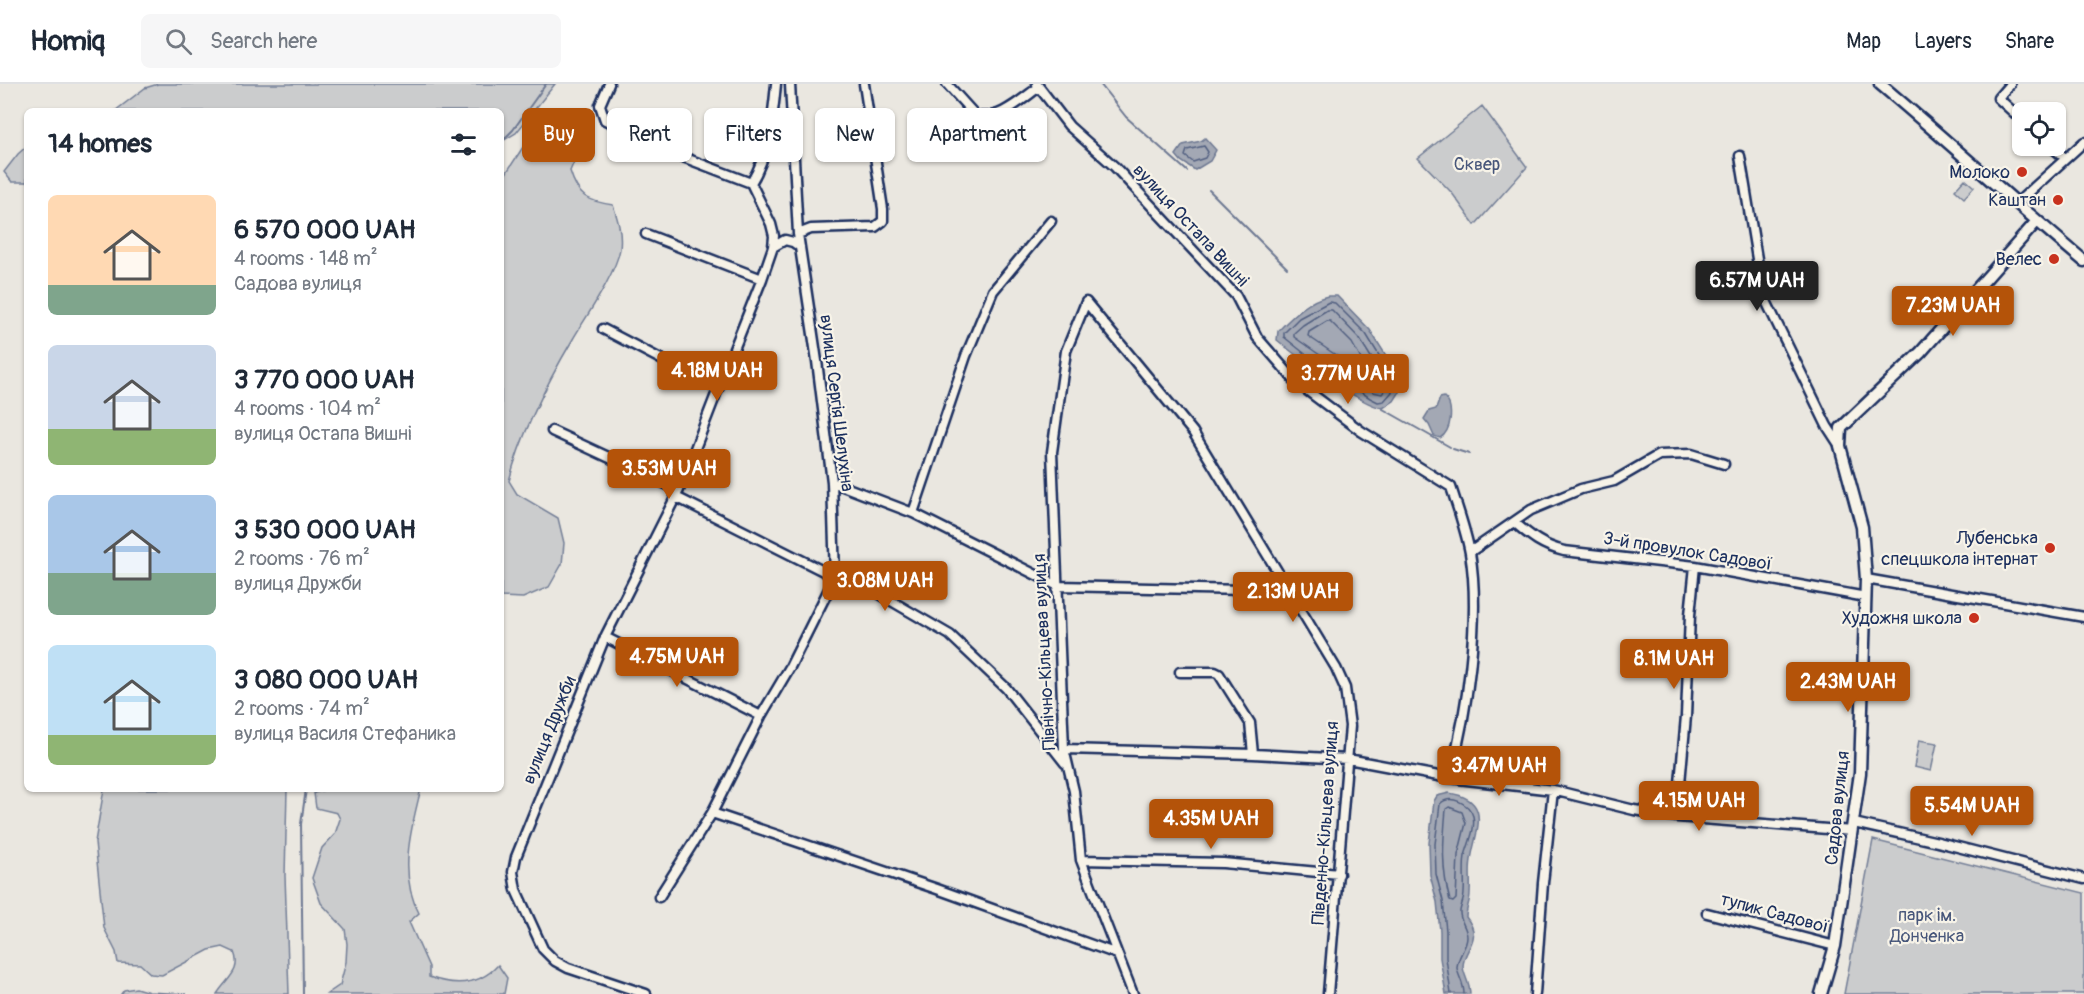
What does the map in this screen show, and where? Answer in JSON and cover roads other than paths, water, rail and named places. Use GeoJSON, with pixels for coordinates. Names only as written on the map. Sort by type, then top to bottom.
{"type":"FeatureCollection","features":[{"type":"Feature","properties":{"kind":"main road"},"geometry":{"type":"LineString","coordinates":[[1880,84],[1937,131],[2084,261]]}},
{"type":"Feature","properties":{"kind":"main road"},"geometry":{"type":"LineString","coordinates":[[1840,441],[1841,428],[1921,352],[2037,221]]}},
{"type":"Feature","properties":{"kind":"main road","name":"Садова вулиця"},"geometry":{"type":"LineString","coordinates":[[1821,994],[1835,946],[1860,773],[1866,579],[1862,527],[1840,441]]}},
{"type":"Feature","properties":{"kind":"street"},"geometry":{"type":"LineString","coordinates":[[609,84],[600,105],[605,120],[675,154],[751,183],[761,167],[774,108],[776,84]]}},
{"type":"Feature","properties":{"kind":"street","name":"вулиця Сергія Шелухіна"},"geometry":{"type":"LineString","coordinates":[[659,897],[712,813],[835,577],[832,482],[798,234],[790,84]]}},
{"type":"Feature","properties":{"kind":"street"},"geometry":{"type":"LineString","coordinates":[[798,234],[811,229],[875,227],[883,221],[864,84]]}},
{"type":"Feature","properties":{"kind":"street","name":"вулиця Остапа Вишні"},"geometry":{"type":"LineString","coordinates":[[947,84],[975,115],[980,117],[997,114],[1038,86],[1069,126],[1115,167],[1236,296],[1257,337],[1296,382],[1361,430],[1451,487],[1470,552],[1473,614],[1470,664],[1460,733],[1449,778]]}},
{"type":"Feature","properties":{"kind":"street"},"geometry":{"type":"LineString","coordinates":[[2010,84],[1998,98],[2012,111]]}},
{"type":"Feature","properties":{"kind":"street"},"geometry":{"type":"LineString","coordinates":[[2017,203],[2083,144]]}},
{"type":"Feature","properties":{"kind":"street","name":"Садова вулиця"},"geometry":{"type":"LineString","coordinates":[[1740,156],[1760,277],[1767,303],[1827,426],[1840,441]]}},
{"type":"Feature","properties":{"kind":"street","name":"вулиця Дружби"},"geometry":{"type":"LineString","coordinates":[[646,994],[636,993],[555,961],[543,949],[516,890],[513,872],[516,857],[605,637],[678,494],[762,279],[773,247],[773,230],[751,183]]}},
{"type":"Feature","properties":{"kind":"street"},"geometry":{"type":"LineString","coordinates":[[913,513],[966,357],[993,291],[1051,221]]}},
{"type":"Feature","properties":{"kind":"street"},"geometry":{"type":"LineString","coordinates":[[646,234],[762,279]]}},
{"type":"Feature","properties":{"kind":"street"},"geometry":{"type":"LineString","coordinates":[[773,247],[784,240],[793,242],[800,248]]}},
{"type":"Feature","properties":{"kind":"street","name":"Північно-Кільцева вулиця"},"geometry":{"type":"LineString","coordinates":[[1086,302],[1066,351],[1052,452],[1064,749],[1074,791],[1081,861],[1133,994]]}},
{"type":"Feature","properties":{"kind":"street","name":"Південно-Кільцева вулиця"},"geometry":{"type":"LineString","coordinates":[[1086,302],[1193,432],[1336,668],[1345,688],[1350,726],[1328,994]]}},
{"type":"Feature","properties":{"kind":"street"},"geometry":{"type":"LineString","coordinates":[[603,329],[718,388]]}},
{"type":"Feature","properties":{"kind":"street"},"geometry":{"type":"LineString","coordinates":[[552,431],[835,577],[876,592],[950,635],[1006,688],[1068,766]]}},
{"type":"Feature","properties":{"kind":"street"},"geometry":{"type":"LineString","coordinates":[[1470,552],[1531,510],[1581,489],[1614,481],[1659,455],[1691,454],[1724,464]]}},
{"type":"Feature","properties":{"kind":"street"},"geometry":{"type":"LineString","coordinates":[[832,482],[913,513],[1058,586],[1288,591]]}},
{"type":"Feature","properties":{"kind":"street","name":"3-й провулок Садової"},"geometry":{"type":"LineString","coordinates":[[1514,522],[1535,540],[1550,548],[1695,566],[1866,597]]}},
{"type":"Feature","properties":{"kind":"street"},"geometry":{"type":"LineString","coordinates":[[1677,817],[1695,566]]}},
{"type":"Feature","properties":{"kind":"street"},"geometry":{"type":"LineString","coordinates":[[1866,579],[2084,617]]}},
{"type":"Feature","properties":{"kind":"street"},"geometry":{"type":"LineString","coordinates":[[605,637],[762,716]]}},
{"type":"Feature","properties":{"kind":"street"},"geometry":{"type":"LineString","coordinates":[[1179,672],[1219,674],[1250,723],[1253,754]]}},
{"type":"Feature","properties":{"kind":"street"},"geometry":{"type":"LineString","coordinates":[[1064,749],[1348,759],[1449,778],[1553,790],[1634,810],[1677,817],[1853,827],[1949,844],[2084,879]]}},
{"type":"Feature","properties":{"kind":"street"},"geometry":{"type":"LineString","coordinates":[[1535,994],[1553,790]]}},
{"type":"Feature","properties":{"kind":"street"},"geometry":{"type":"LineString","coordinates":[[712,813],[937,889],[1118,954]]}},
{"type":"Feature","properties":{"kind":"street"},"geometry":{"type":"LineString","coordinates":[[1081,861],[1223,863],[1339,874]]}},
{"type":"Feature","properties":{"kind":"street","name":"тупик Садової"},"geometry":{"type":"LineString","coordinates":[[1707,913],[1835,946]]}},
{"type":"Feature","properties":{"kind":"water"},"geometry":{"type":"Polygon","coordinates":[[[1205,138],[1216,150],[1210,161],[1195,170],[1176,155],[1183,145],[1205,138]]]}},
{"type":"Feature","properties":{"kind":"water"},"geometry":{"type":"Polygon","coordinates":[[[1328,296],[1337,296],[1370,330],[1397,373],[1399,393],[1394,401],[1383,408],[1372,405],[1344,390],[1277,340],[1278,331],[1295,315],[1307,305],[1328,296]]]}},
{"type":"Feature","properties":{"kind":"water"},"geometry":{"type":"Polygon","coordinates":[[[1444,397],[1450,406],[1450,419],[1447,430],[1440,438],[1434,436],[1424,419],[1429,411],[1436,409],[1440,398],[1444,397]]]}},
{"type":"Feature","properties":{"kind":"water"},"geometry":{"type":"Polygon","coordinates":[[[1449,793],[1472,802],[1477,810],[1478,818],[1470,864],[1470,896],[1466,917],[1471,925],[1473,938],[1463,966],[1470,994],[1446,994],[1440,958],[1437,902],[1430,875],[1429,843],[1434,801],[1437,796],[1449,793]]]}},
{"type":"Feature","properties":{"kind":"waterway"},"geometry":{"type":"LineString","coordinates":[[504,139],[546,84]]}},
{"type":"Feature","properties":{"kind":"waterway"},"geometry":{"type":"LineString","coordinates":[[1100,84],[1126,117],[1187,171]]}},
{"type":"Feature","properties":{"kind":"waterway"},"geometry":{"type":"LineString","coordinates":[[1209,190],[1287,268]]}},
{"type":"Feature","properties":{"kind":"waterway"},"geometry":{"type":"LineString","coordinates":[[1383,409],[1450,447]]}},
{"type":"Feature","properties":{"kind":"waterway"},"geometry":{"type":"LineString","coordinates":[[1453,449],[1469,454]]}},
{"type":"Feature","properties":{"kind":"waterway"},"geometry":{"type":"LineString","coordinates":[[303,994],[301,824],[306,792]]}},
{"type":"Feature","properties":{"kind":"place","name":"Молоко"},"geometry":{"type":"Point","coordinates":[2022,172]}},
{"type":"Feature","properties":{"kind":"place","name":"Каштан"},"geometry":{"type":"Point","coordinates":[2058,200]}},
{"type":"Feature","properties":{"kind":"place","name":"Велес"},"geometry":{"type":"Point","coordinates":[2054,259]}},
{"type":"Feature","properties":{"kind":"place","name":"Лубенська спецшкола інтернат"},"geometry":{"type":"Point","coordinates":[2050,548]}},
{"type":"Feature","properties":{"kind":"place","name":"Художня школа"},"geometry":{"type":"Point","coordinates":[1974,618]}},
{"type":"Feature","properties":{"kind":"park label","name":"Сквер"},"geometry":{"type":"Point","coordinates":[1477,164]}},
{"type":"Feature","properties":{"kind":"park label","name":"парк ім. Донченка"},"geometry":{"type":"Point","coordinates":[1927,925]}}]}
